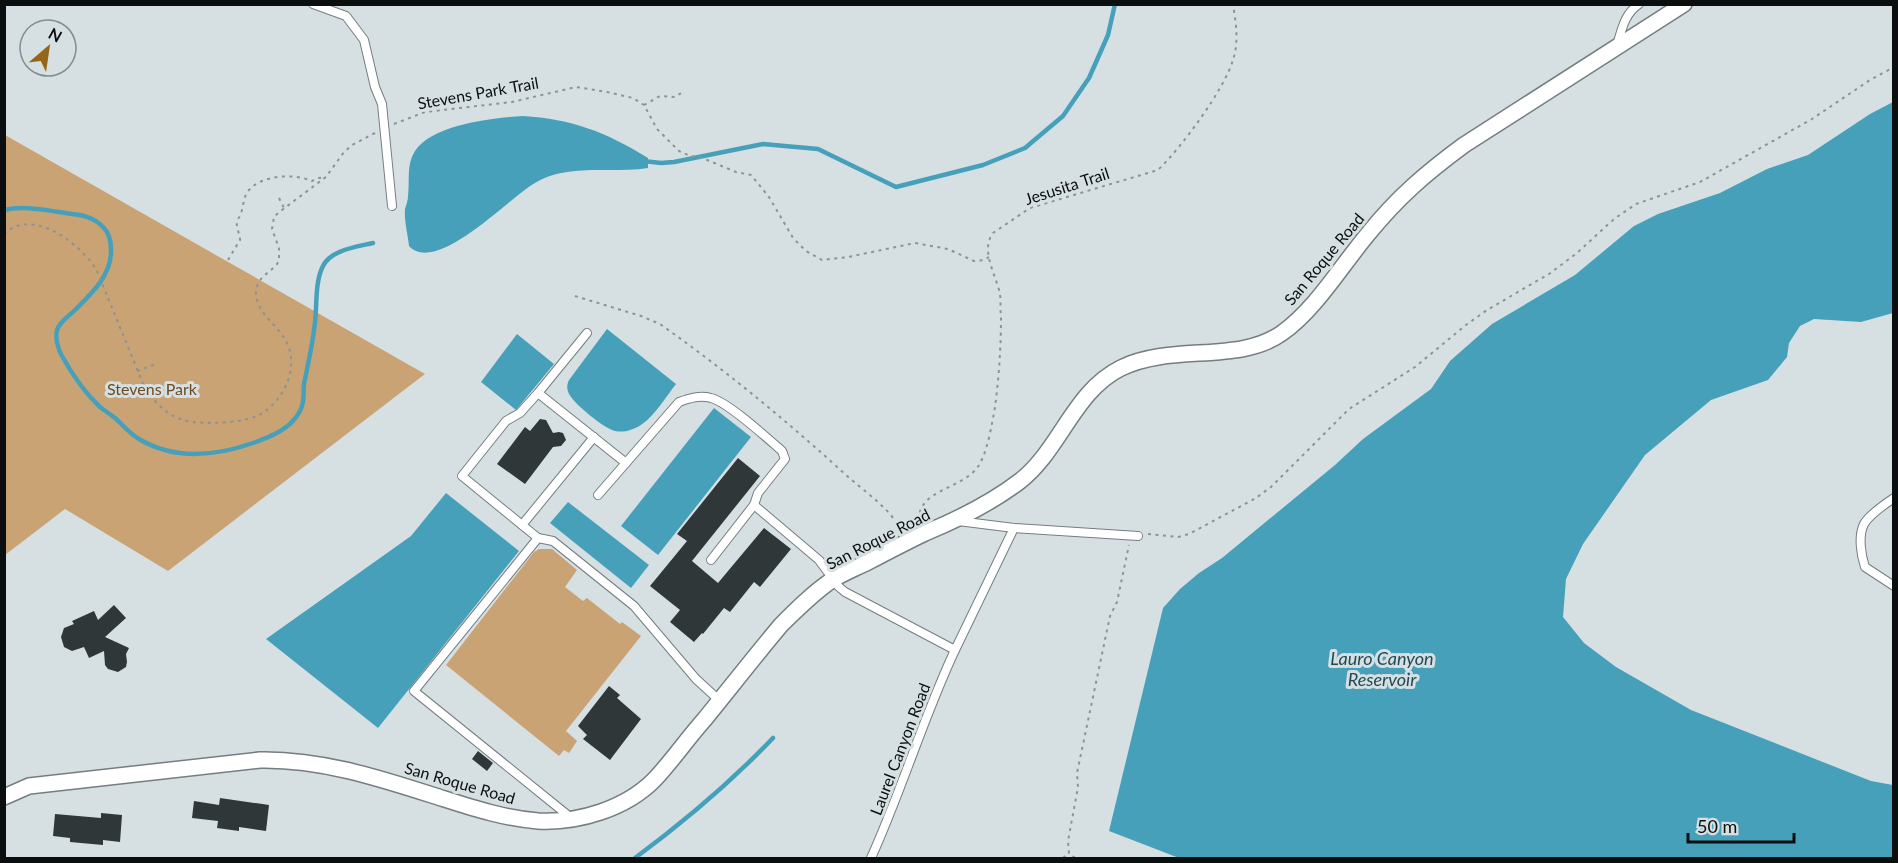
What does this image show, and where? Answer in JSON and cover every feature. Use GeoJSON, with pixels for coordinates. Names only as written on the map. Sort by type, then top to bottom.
{"type":"FeatureCollection","features":[{"type":"Feature","properties":{"kind":"street","name":"San Roque Road"},"geometry":{"type":"LineString","coordinates":[[4,796],[29,786],[260,760],[283,760],[336,768],[398,784],[486,812],[539,821],[598,813],[620,803],[648,785],[781,624],[801,604],[833,579],[925,533],[957,521],[1022,480],[1040,463],[1085,398],[1108,375],[1137,360],[1247,349],[1266,343],[1283,333],[1305,313],[1403,194],[1431,169],[1464,145],[1684,4]]}},
{"type":"Feature","properties":{"kind":"lane"},"geometry":{"type":"LineString","coordinates":[[313,4],[346,16],[364,40],[375,87],[382,104],[392,206]]}},
{"type":"Feature","properties":{"kind":"lane"},"geometry":{"type":"LineString","coordinates":[[1616,47],[1627,16],[1639,4]]}},
{"type":"Feature","properties":{"kind":"lane"},"geometry":{"type":"LineString","coordinates":[[586,333],[538,393],[520,413],[506,422],[462,476],[538,538],[553,541],[634,606],[696,679],[720,700]]}},
{"type":"Feature","properties":{"kind":"lane"},"geometry":{"type":"LineString","coordinates":[[538,393],[626,463]]}},
{"type":"Feature","properties":{"kind":"lane"},"geometry":{"type":"LineString","coordinates":[[598,495],[680,402],[690,398],[710,397],[720,401],[785,455],[785,459],[758,493],[754,506],[711,560]]}},
{"type":"Feature","properties":{"kind":"lane"},"geometry":{"type":"LineString","coordinates":[[522,525],[594,437]]}},
{"type":"Feature","properties":{"kind":"lane"},"geometry":{"type":"LineString","coordinates":[[1893,498],[1864,524],[1861,544],[1865,567],[1893,586]]}},
{"type":"Feature","properties":{"kind":"lane"},"geometry":{"type":"LineString","coordinates":[[754,506],[819,560],[845,592],[954,650]]}},
{"type":"Feature","properties":{"kind":"lane"},"geometry":{"type":"LineString","coordinates":[[957,521],[1014,528],[1135,537]]}},
{"type":"Feature","properties":{"kind":"lane","name":"Laurel Canyon Road"},"geometry":{"type":"LineString","coordinates":[[871,858],[935,693],[1014,528]]}},
{"type":"Feature","properties":{"kind":"lane"},"geometry":{"type":"LineString","coordinates":[[538,538],[414,691],[572,818]]}},
{"type":"Feature","properties":{"kind":"path","name":"Jesusita Trail"},"geometry":{"type":"LineString","coordinates":[[989,257],[988,244],[993,233],[1030,208],[1158,170],[1170,159],[1216,95],[1233,60],[1237,40],[1233,4]]}},
{"type":"Feature","properties":{"kind":"path"},"geometry":{"type":"LineString","coordinates":[[1075,858],[1069,853],[1068,841],[1078,787],[1077,773],[1110,616],[1117,602],[1135,537],[1144,534],[1178,537],[1189,534],[1256,498],[1271,487],[1349,409],[1415,367],[1487,310],[1549,274],[1577,253],[1614,219],[1636,204],[1700,182],[1812,119],[1893,67]]}},
{"type":"Feature","properties":{"kind":"path","name":"Stevens Park Trail"},"geometry":{"type":"LineString","coordinates":[[284,208],[326,177],[352,145],[425,112],[512,102],[576,87],[633,98],[644,105]]}},
{"type":"Feature","properties":{"kind":"path"},"geometry":{"type":"LineString","coordinates":[[681,93],[675,97],[660,96],[644,105],[657,129],[679,151],[736,172],[751,175],[769,198],[794,238],[806,251],[822,260],[915,243],[948,249],[974,261],[989,257],[1000,296],[1001,324],[1000,356],[991,429],[978,467],[970,476],[930,497],[921,508],[919,519],[925,533]]}},
{"type":"Feature","properties":{"kind":"path"},"geometry":{"type":"LineString","coordinates":[[228,260],[240,240],[237,221],[242,211],[244,197],[253,187],[274,177],[303,178],[312,181],[326,177]]}},
{"type":"Feature","properties":{"kind":"path"},"geometry":{"type":"LineString","coordinates":[[4,234],[10,229],[25,225],[41,226],[57,233],[91,260],[151,398],[166,411],[184,421],[209,423],[249,419],[261,414],[278,398],[290,375],[290,353],[282,336],[259,305],[256,294],[259,280],[279,261],[280,254],[272,224],[274,218],[284,208],[279,198]]}},
{"type":"Feature","properties":{"kind":"path"},"geometry":{"type":"LineString","coordinates":[[575,296],[641,316],[660,324],[677,336],[772,410],[879,502],[896,520],[907,542]]}},
{"type":"Feature","properties":{"kind":"path"},"geometry":{"type":"LineString","coordinates":[[138,371],[156,364]]}},
{"type":"Feature","properties":{"kind":"path"},"geometry":{"type":"LineString","coordinates":[[1063,858],[1069,853]]}},
{"type":"Feature","properties":{"kind":"green space","name":"Stevens Park"},"geometry":{"type":"Polygon","coordinates":[[[5,135],[425,374],[168,571],[65,509],[5,555],[5,135]]]}},
{"type":"Feature","properties":{"kind":"green space"},"geometry":{"type":"Polygon","coordinates":[[[539,549],[552,549],[577,570],[565,587],[583,601],[587,598],[620,624],[622,622],[641,636],[566,731],[577,741],[569,753],[564,750],[559,756],[446,665],[534,552],[539,549]]]}},
{"type":"Feature","properties":{"kind":"water","name":"Lauro Canyon Reservoir"},"geometry":{"type":"Polygon","coordinates":[[[1893,102],[1893,313],[1861,322],[1814,319],[1800,326],[1789,343],[1787,357],[1768,380],[1711,400],[1645,455],[1583,544],[1566,579],[1563,617],[1584,643],[1616,667],[1691,710],[1871,781],[1893,785],[1893,858],[1179,858],[1109,831],[1163,608],[1180,589],[1222,558],[1335,465],[1363,439],[1431,389],[1450,361],[1492,324],[1575,275],[1634,226],[1658,214],[1720,193],[1767,169],[1808,155],[1870,114],[1893,102]]]}},
{"type":"Feature","properties":{"kind":"water"},"geometry":{"type":"Polygon","coordinates":[[[523,116],[557,120],[603,134],[648,158],[648,168],[576,171],[548,177],[535,183],[454,243],[437,251],[421,252],[409,246],[405,209],[408,198],[409,167],[415,151],[435,134],[449,129],[481,121],[523,116]]]}},
{"type":"Feature","properties":{"kind":"water"},"geometry":{"type":"Polygon","coordinates":[[[607,329],[676,384],[644,423],[626,431],[612,430],[596,420],[574,401],[567,389],[569,380],[607,329]]]}},
{"type":"Feature","properties":{"kind":"water"},"geometry":{"type":"Polygon","coordinates":[[[517,334],[554,364],[516,410],[481,382],[517,334]]]}},
{"type":"Feature","properties":{"kind":"water"},"geometry":{"type":"Polygon","coordinates":[[[714,408],[751,437],[658,555],[621,526],[714,408]]]}},
{"type":"Feature","properties":{"kind":"water"},"geometry":{"type":"Polygon","coordinates":[[[446,493],[519,551],[378,728],[266,639],[411,536],[446,493]]]}},
{"type":"Feature","properties":{"kind":"water"},"geometry":{"type":"Polygon","coordinates":[[[568,502],[649,565],[631,588],[550,523],[568,502]]]}},
{"type":"Feature","properties":{"kind":"building"},"geometry":{"type":"Polygon","coordinates":[[[540,419],[546,420],[553,433],[563,433],[566,440],[561,446],[553,447],[525,484],[497,464],[525,427],[530,431],[540,419]]]}},
{"type":"Feature","properties":{"kind":"building"},"geometry":{"type":"Polygon","coordinates":[[[738,458],[760,476],[692,561],[718,583],[764,528],[791,549],[760,587],[754,582],[730,612],[724,608],[694,642],[670,622],[680,610],[650,586],[687,541],[677,534],[738,458]]]}},
{"type":"Feature","properties":{"kind":"building"},"geometry":{"type":"Polygon","coordinates":[[[114,605],[126,618],[105,637],[129,648],[126,654],[126,667],[118,672],[108,669],[105,665],[104,651],[89,658],[84,647],[72,651],[64,647],[61,637],[64,628],[74,624],[72,621],[94,611],[98,620],[114,605]]]}},
{"type":"Feature","properties":{"kind":"building"},"geometry":{"type":"Polygon","coordinates":[[[609,686],[620,695],[617,698],[641,719],[610,760],[583,739],[587,735],[578,726],[609,686]]]}},
{"type":"Feature","properties":{"kind":"building"},"geometry":{"type":"Polygon","coordinates":[[[478,751],[493,763],[487,771],[472,759],[478,751]]]}},
{"type":"Feature","properties":{"kind":"building"},"geometry":{"type":"Polygon","coordinates":[[[220,798],[269,805],[266,831],[239,827],[239,831],[217,828],[218,821],[192,818],[194,801],[219,805],[220,798]]]}},
{"type":"Feature","properties":{"kind":"building"},"geometry":{"type":"Polygon","coordinates":[[[101,813],[122,815],[120,842],[103,840],[103,845],[70,842],[70,838],[53,836],[55,814],[101,818],[101,813]]]}},
{"type":"Feature","properties":{"kind":"waterway"},"geometry":{"type":"LineString","coordinates":[[643,161],[674,162],[763,144],[818,149],[896,187],[983,165],[1025,148],[1063,116],[1089,78],[1108,35],[1115,4]]}},
{"type":"Feature","properties":{"kind":"waterway"},"geometry":{"type":"LineString","coordinates":[[4,210],[29,208],[82,216],[96,221],[107,232],[111,254],[107,271],[93,292],[58,327],[56,336],[58,347],[74,376],[89,396],[129,432],[152,446],[181,453],[225,451],[260,441],[291,423],[303,404],[304,384],[314,330],[317,288],[322,268],[337,253],[373,243]]}},
{"type":"Feature","properties":{"kind":"waterway"},"geometry":{"type":"LineString","coordinates":[[635,858],[706,801],[773,738]]}}]}
